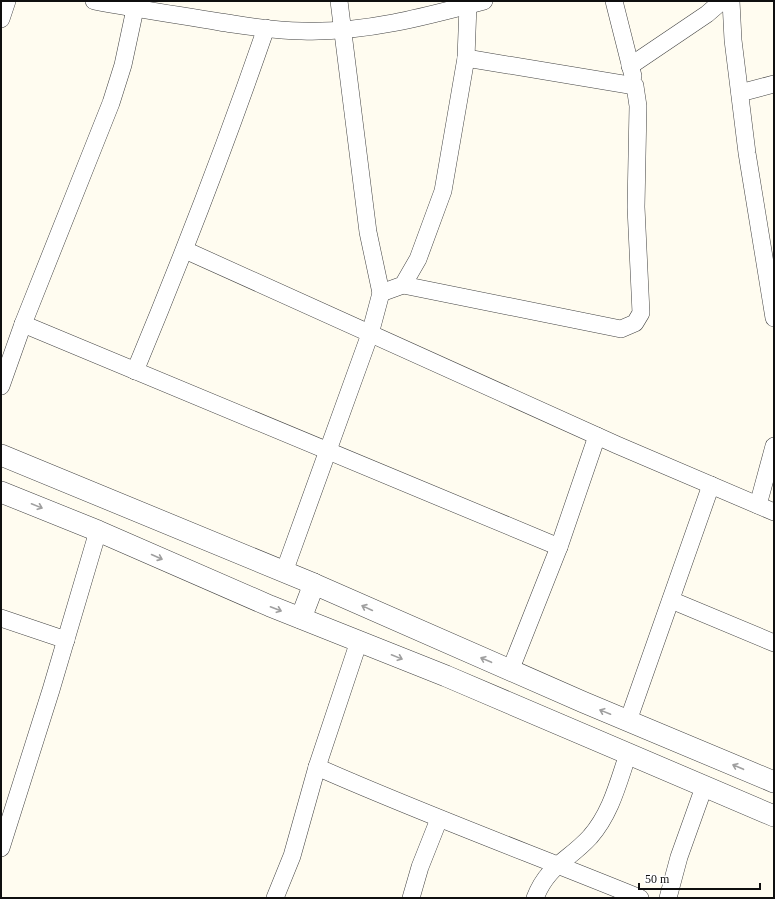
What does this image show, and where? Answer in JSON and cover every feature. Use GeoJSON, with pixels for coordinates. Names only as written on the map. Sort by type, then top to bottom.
{"type":"FeatureCollection","features":[{"type":"Feature","properties":{"kind":"street"},"geometry":{"type":"LineString","coordinates":[[1,19],[7,1]]}},
{"type":"Feature","properties":{"kind":"street"},"geometry":{"type":"LineString","coordinates":[[94,1],[135,9],[266,28],[302,31],[367,27],[418,18],[450,5],[476,3],[443,191],[418,259],[403,285]]}},
{"type":"Feature","properties":{"kind":"street"},"geometry":{"type":"LineString","coordinates":[[284,572],[370,334],[381,293],[368,232],[339,1]]}},
{"type":"Feature","properties":{"kind":"street"},"geometry":{"type":"LineString","coordinates":[[381,293],[403,285],[621,329],[635,323],[642,309],[636,207],[638,106],[635,86],[614,1]]}},
{"type":"Feature","properties":{"kind":"street"},"geometry":{"type":"LineString","coordinates":[[630,66],[707,14],[722,1]]}},
{"type":"Feature","properties":{"kind":"street"},"geometry":{"type":"LineString","coordinates":[[731,1],[747,153],[766,229],[774,318]]}},
{"type":"Feature","properties":{"kind":"street"},"geometry":{"type":"LineString","coordinates":[[1,386],[23,324],[111,103],[123,65],[135,9]]}},
{"type":"Feature","properties":{"kind":"street"},"geometry":{"type":"LineString","coordinates":[[135,371],[185,250],[229,137],[266,28]]}},
{"type":"Feature","properties":{"kind":"street"},"geometry":{"type":"LineString","coordinates":[[466,58],[635,86]]}},
{"type":"Feature","properties":{"kind":"street"},"geometry":{"type":"LineString","coordinates":[[740,93],[774,84]]}},
{"type":"Feature","properties":{"kind":"street"},"geometry":{"type":"LineString","coordinates":[[185,250],[596,436],[774,512]]}},
{"type":"Feature","properties":{"kind":"street"},"geometry":{"type":"LineString","coordinates":[[23,324],[559,547]]}},
{"type":"Feature","properties":{"kind":"street"},"geometry":{"type":"LineString","coordinates":[[510,671],[559,547],[596,436]]}},
{"type":"Feature","properties":{"kind":"street"},"geometry":{"type":"LineString","coordinates":[[758,505],[774,446]]}},
{"type":"Feature","properties":{"kind":"street"},"geometry":{"type":"LineString","coordinates":[[1,455],[314,584],[510,671],[774,782]]}},
{"type":"Feature","properties":{"kind":"street"},"geometry":{"type":"LineString","coordinates":[[628,721],[711,485]]}},
{"type":"Feature","properties":{"kind":"street"},"geometry":{"type":"LineString","coordinates":[[1,492],[98,531],[300,618],[446,676],[774,816]]}},
{"type":"Feature","properties":{"kind":"street"},"geometry":{"type":"LineString","coordinates":[[1,848],[66,640],[98,531]]}},
{"type":"Feature","properties":{"kind":"street"},"geometry":{"type":"LineString","coordinates":[[300,618],[314,584]]}},
{"type":"Feature","properties":{"kind":"street"},"geometry":{"type":"LineString","coordinates":[[671,600],[774,643]]}},
{"type":"Feature","properties":{"kind":"street"},"geometry":{"type":"LineString","coordinates":[[1,618],[66,640]]}},
{"type":"Feature","properties":{"kind":"street"},"geometry":{"type":"LineString","coordinates":[[275,898],[292,856],[317,767],[359,641]]}},
{"type":"Feature","properties":{"kind":"street"},"geometry":{"type":"LineString","coordinates":[[535,898],[542,881],[589,838],[604,818],[614,797],[628,754]]}},
{"type":"Feature","properties":{"kind":"street"},"geometry":{"type":"LineString","coordinates":[[317,767],[439,819],[640,898]]}},
{"type":"Feature","properties":{"kind":"street"},"geometry":{"type":"LineString","coordinates":[[668,898],[679,858],[704,787]]}},
{"type":"Feature","properties":{"kind":"street"},"geometry":{"type":"LineString","coordinates":[[411,898],[422,860],[439,819]]}}]}
